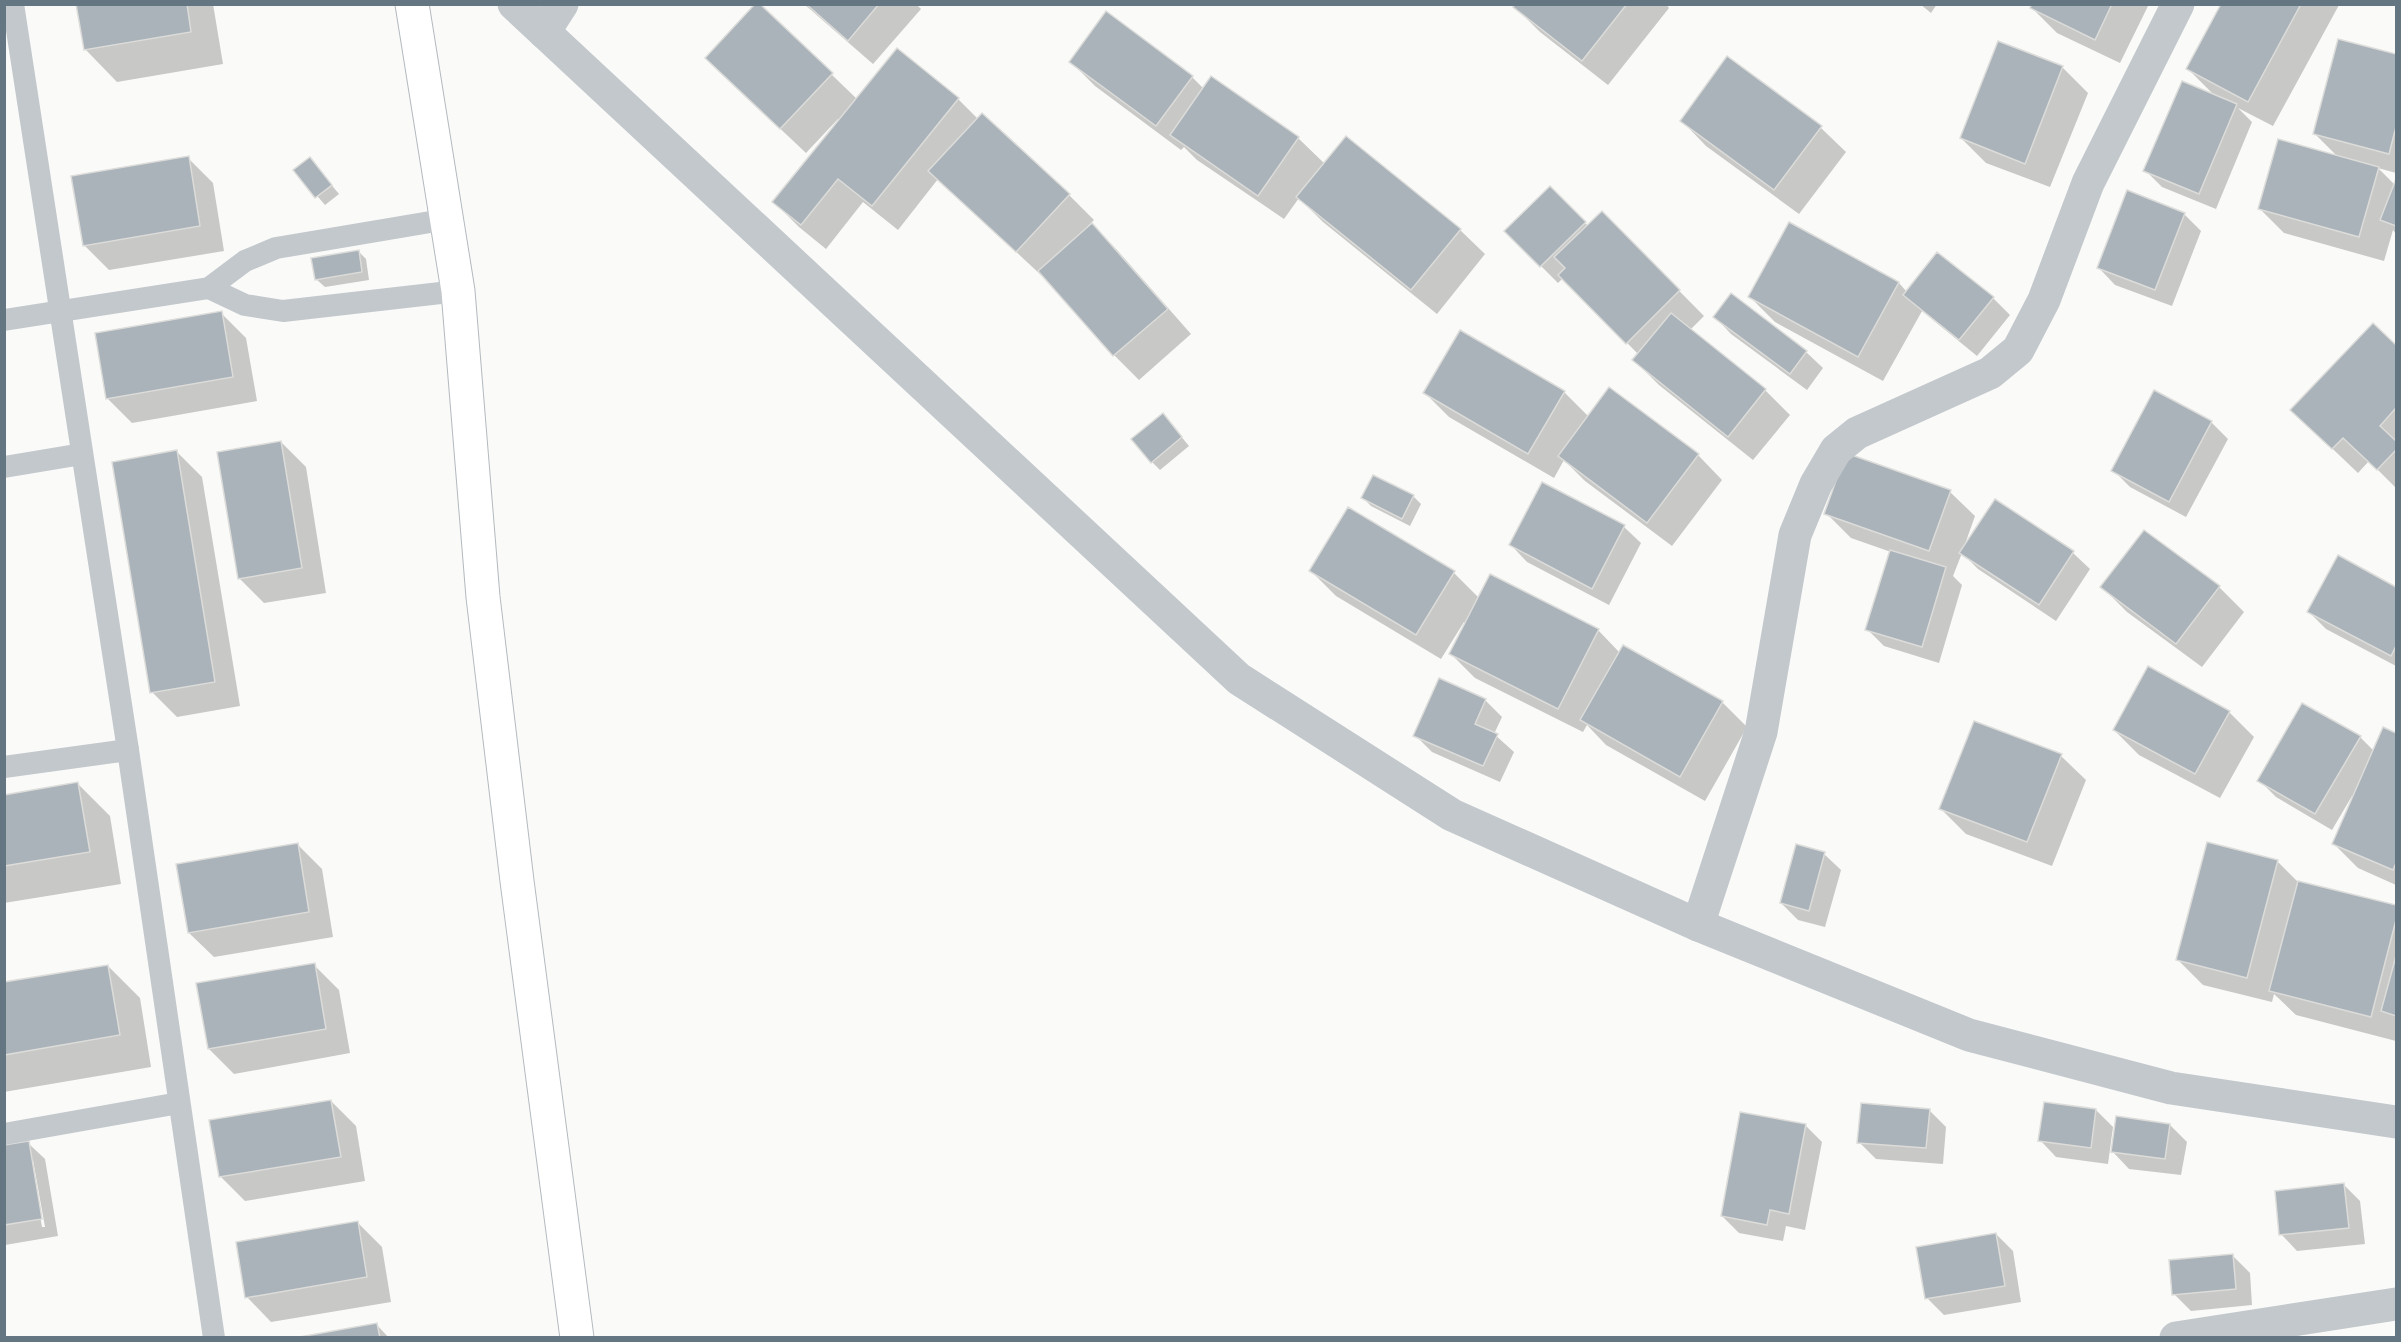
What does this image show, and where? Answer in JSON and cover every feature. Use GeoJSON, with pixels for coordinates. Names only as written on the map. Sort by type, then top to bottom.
{"type":"FeatureCollection","features":[{"type":"Feature","properties":{"kind":"street"},"geometry":{"type":"LineString","coordinates":[[412,4],[458,291],[484,609],[577,1338]]}},
{"type":"Feature","properties":{"kind":"street"},"geometry":{"type":"LineString","coordinates":[[514,4],[1239,679],[1452,815],[1698,925],[1969,1035],[2171,1088],[2397,1122]]}},
{"type":"Feature","properties":{"kind":"street"},"geometry":{"type":"LineString","coordinates":[[544,32],[562,4]]}},
{"type":"Feature","properties":{"kind":"street"},"geometry":{"type":"LineString","coordinates":[[1698,925],[1761,732],[1795,535],[1816,484],[1836,450],[1857,433],[1990,373],[2018,350],[2044,300],[2088,183],[2178,4]]}},
{"type":"Feature","properties":{"kind":"street"},"geometry":{"type":"LineString","coordinates":[[2175,1338],[2397,1305]]}},
{"type":"Feature","properties":{"kind":"lane"},"geometry":{"type":"LineString","coordinates":[[13,4],[128,750],[214,1338]]}},
{"type":"Feature","properties":{"kind":"lane"},"geometry":{"type":"LineString","coordinates":[[4,320],[209,288],[245,261],[276,248],[448,219]]}},
{"type":"Feature","properties":{"kind":"lane"},"geometry":{"type":"LineString","coordinates":[[209,288],[245,305],[283,311],[458,291]]}},
{"type":"Feature","properties":{"kind":"lane"},"geometry":{"type":"LineString","coordinates":[[4,467],[82,454]]}},
{"type":"Feature","properties":{"kind":"lane"},"geometry":{"type":"LineString","coordinates":[[4,767],[128,750]]}},
{"type":"Feature","properties":{"kind":"lane"},"geometry":{"type":"LineString","coordinates":[[4,1134],[179,1103]]}},
{"type":"Feature","properties":{"kind":"building"},"geometry":{"type":"Polygon","coordinates":[[[76,4],[187,4],[191,32],[84,50],[76,4]]]}},
{"type":"Feature","properties":{"kind":"building"},"geometry":{"type":"Polygon","coordinates":[[[755,4],[760,4],[833,73],[780,129],[705,58],[755,4]]]}},
{"type":"Feature","properties":{"kind":"building"},"geometry":{"type":"Polygon","coordinates":[[[806,4],[879,4],[848,41],[806,4]]]}},
{"type":"Feature","properties":{"kind":"building"},"geometry":{"type":"Polygon","coordinates":[[[1515,4],[1627,4],[1582,61],[1513,7],[1515,4]]]}},
{"type":"Feature","properties":{"kind":"building"},"geometry":{"type":"Polygon","coordinates":[[[2032,4],[2112,4],[2095,40],[2030,8],[2032,4]]]}},
{"type":"Feature","properties":{"kind":"building"},"geometry":{"type":"Polygon","coordinates":[[[2221,4],[2301,4],[2248,102],[2186,69],[2221,4]]]}},
{"type":"Feature","properties":{"kind":"building"},"geometry":{"type":"Polygon","coordinates":[[[1106,11],[1193,76],[1156,126],[1069,62],[1106,11]]]}},
{"type":"Feature","properties":{"kind":"building"},"geometry":{"type":"Polygon","coordinates":[[[2338,39],[2396,54],[2396,127],[2389,154],[2313,134],[2338,39]]]}},
{"type":"Feature","properties":{"kind":"building"},"geometry":{"type":"Polygon","coordinates":[[[1998,41],[2063,66],[2025,164],[1960,138],[1998,41]]]}},
{"type":"Feature","properties":{"kind":"building"},"geometry":{"type":"Polygon","coordinates":[[[897,48],[959,98],[872,206],[838,179],[801,225],[772,202],[897,48]]]}},
{"type":"Feature","properties":{"kind":"building"},"geometry":{"type":"Polygon","coordinates":[[[1727,56],[1822,126],[1774,190],[1680,121],[1727,56]]]}},
{"type":"Feature","properties":{"kind":"building"},"geometry":{"type":"Polygon","coordinates":[[[1211,76],[1299,137],[1258,196],[1170,135],[1211,76]]]}},
{"type":"Feature","properties":{"kind":"building"},"geometry":{"type":"Polygon","coordinates":[[[2182,81],[2237,104],[2199,194],[2143,171],[2182,81]]]}},
{"type":"Feature","properties":{"kind":"building"},"geometry":{"type":"Polygon","coordinates":[[[982,113],[1070,194],[1016,252],[928,171],[982,113]]]}},
{"type":"Feature","properties":{"kind":"building"},"geometry":{"type":"Polygon","coordinates":[[[1346,136],[1461,229],[1411,290],[1296,197],[1346,136]]]}},
{"type":"Feature","properties":{"kind":"building"},"geometry":{"type":"Polygon","coordinates":[[[2278,139],[2379,167],[2359,237],[2258,209],[2278,139]]]}},
{"type":"Feature","properties":{"kind":"building"},"geometry":{"type":"Polygon","coordinates":[[[189,156],[200,226],[83,246],[71,176],[189,156]]]}},
{"type":"Feature","properties":{"kind":"building"},"geometry":{"type":"Polygon","coordinates":[[[310,157],[332,185],[315,198],[293,170],[310,157]]]}},
{"type":"Feature","properties":{"kind":"building"},"geometry":{"type":"Polygon","coordinates":[[[2396,179],[2396,226],[2380,220],[2396,179]]]}},
{"type":"Feature","properties":{"kind":"building"},"geometry":{"type":"Polygon","coordinates":[[[1550,186],[1586,222],[1540,267],[1504,231],[1550,186]]]}},
{"type":"Feature","properties":{"kind":"building"},"geometry":{"type":"Polygon","coordinates":[[[2127,190],[2185,213],[2155,290],[2097,268],[2127,190]]]}},
{"type":"Feature","properties":{"kind":"building"},"geometry":{"type":"Polygon","coordinates":[[[1602,211],[1680,290],[1626,344],[1558,275],[1565,268],[1554,257],[1602,211]]]}},
{"type":"Feature","properties":{"kind":"building"},"geometry":{"type":"Polygon","coordinates":[[[1789,222],[1899,282],[1858,357],[1748,297],[1789,222]]]}},
{"type":"Feature","properties":{"kind":"building"},"geometry":{"type":"Polygon","coordinates":[[[1092,223],[1168,309],[1113,356],[1038,271],[1092,223]]]}},
{"type":"Feature","properties":{"kind":"building"},"geometry":{"type":"Polygon","coordinates":[[[359,250],[362,272],[315,280],[311,258],[359,250]]]}},
{"type":"Feature","properties":{"kind":"building"},"geometry":{"type":"Polygon","coordinates":[[[1937,252],[1994,297],[1959,340],[1903,295],[1937,252]]]}},
{"type":"Feature","properties":{"kind":"building"},"geometry":{"type":"Polygon","coordinates":[[[1731,293],[1807,351],[1790,374],[1713,317],[1731,293]]]}},
{"type":"Feature","properties":{"kind":"building"},"geometry":{"type":"Polygon","coordinates":[[[222,311],[233,377],[106,399],[95,333],[222,311]]]}},
{"type":"Feature","properties":{"kind":"building"},"geometry":{"type":"Polygon","coordinates":[[[1671,313],[1766,389],[1728,437],[1632,360],[1671,313]]]}},
{"type":"Feature","properties":{"kind":"building"},"geometry":{"type":"Polygon","coordinates":[[[2373,323],[2396,345],[2396,408],[2380,426],[2396,441],[2396,450],[2377,470],[2343,438],[2332,449],[2290,410],[2373,323]]]}},
{"type":"Feature","properties":{"kind":"building"},"geometry":{"type":"Polygon","coordinates":[[[1460,330],[1565,391],[1528,454],[1423,393],[1460,330]]]}},
{"type":"Feature","properties":{"kind":"building"},"geometry":{"type":"Polygon","coordinates":[[[1609,387],[1699,454],[1647,523],[1558,456],[1609,387]]]}},
{"type":"Feature","properties":{"kind":"building"},"geometry":{"type":"Polygon","coordinates":[[[2154,390],[2212,421],[2169,502],[2111,471],[2154,390]]]}},
{"type":"Feature","properties":{"kind":"building"},"geometry":{"type":"Polygon","coordinates":[[[1163,413],[1182,437],[1151,463],[1131,439],[1163,413]]]}},
{"type":"Feature","properties":{"kind":"building"},"geometry":{"type":"Polygon","coordinates":[[[281,441],[302,568],[238,579],[217,452],[281,441]]]}},
{"type":"Feature","properties":{"kind":"building"},"geometry":{"type":"Polygon","coordinates":[[[177,450],[215,682],[150,693],[112,462],[177,450]]]}},
{"type":"Feature","properties":{"kind":"building"},"geometry":{"type":"Polygon","coordinates":[[[1846,453],[1951,490],[1929,551],[1824,514],[1846,453]]]}},
{"type":"Feature","properties":{"kind":"building"},"geometry":{"type":"Polygon","coordinates":[[[1373,475],[1414,495],[1402,519],[1361,498],[1373,475]]]}},
{"type":"Feature","properties":{"kind":"building"},"geometry":{"type":"Polygon","coordinates":[[[1542,482],[1625,525],[1592,589],[1509,545],[1542,482]]]}},
{"type":"Feature","properties":{"kind":"building"},"geometry":{"type":"Polygon","coordinates":[[[1995,499],[2074,551],[2039,605],[1959,553],[1995,499]]]}},
{"type":"Feature","properties":{"kind":"building"},"geometry":{"type":"Polygon","coordinates":[[[1348,507],[1455,571],[1416,635],[1309,571],[1348,507]]]}},
{"type":"Feature","properties":{"kind":"building"},"geometry":{"type":"Polygon","coordinates":[[[2144,530],[2220,586],[2176,644],[2100,587],[2144,530]]]}},
{"type":"Feature","properties":{"kind":"building"},"geometry":{"type":"Polygon","coordinates":[[[1890,550],[1946,567],[1922,647],[1865,630],[1890,550]]]}},
{"type":"Feature","properties":{"kind":"building"},"geometry":{"type":"Polygon","coordinates":[[[2338,555],[2396,587],[2396,646],[2391,656],[2307,612],[2338,555]]]}},
{"type":"Feature","properties":{"kind":"building"},"geometry":{"type":"Polygon","coordinates":[[[1490,574],[1599,629],[1558,709],[1449,654],[1490,574]]]}},
{"type":"Feature","properties":{"kind":"building"},"geometry":{"type":"Polygon","coordinates":[[[1623,645],[1723,701],[1680,777],[1580,720],[1623,645]]]}},
{"type":"Feature","properties":{"kind":"building"},"geometry":{"type":"Polygon","coordinates":[[[2148,666],[2230,711],[2195,774],[2113,730],[2148,666]]]}},
{"type":"Feature","properties":{"kind":"building"},"geometry":{"type":"Polygon","coordinates":[[[1439,678],[1486,699],[1475,724],[1498,734],[1483,766],[1413,736],[1439,678]]]}},
{"type":"Feature","properties":{"kind":"building"},"geometry":{"type":"Polygon","coordinates":[[[2302,703],[2361,736],[2315,814],[2257,781],[2302,703]]]}},
{"type":"Feature","properties":{"kind":"building"},"geometry":{"type":"Polygon","coordinates":[[[1974,721],[2062,754],[2027,842],[1939,809],[1974,721]]]}},
{"type":"Feature","properties":{"kind":"building"},"geometry":{"type":"Polygon","coordinates":[[[2383,727],[2396,733],[2396,863],[2393,870],[2332,844],[2383,727]]]}},
{"type":"Feature","properties":{"kind":"building"},"geometry":{"type":"Polygon","coordinates":[[[78,782],[90,852],[4,866],[4,795],[78,782]]]}},
{"type":"Feature","properties":{"kind":"building"},"geometry":{"type":"Polygon","coordinates":[[[2207,842],[2278,860],[2247,978],[2176,960],[2207,842]]]}},
{"type":"Feature","properties":{"kind":"building"},"geometry":{"type":"Polygon","coordinates":[[[298,843],[309,912],[188,933],[176,864],[298,843]]]}},
{"type":"Feature","properties":{"kind":"building"},"geometry":{"type":"Polygon","coordinates":[[[1796,844],[1825,852],[1809,911],[1780,903],[1796,844]]]}},
{"type":"Feature","properties":{"kind":"building"},"geometry":{"type":"Polygon","coordinates":[[[2298,881],[2396,905],[2396,920],[2371,1017],[2269,991],[2298,881]]]}},
{"type":"Feature","properties":{"kind":"building"},"geometry":{"type":"Polygon","coordinates":[[[2396,956],[2396,1016],[2381,1011],[2396,956]]]}},
{"type":"Feature","properties":{"kind":"building"},"geometry":{"type":"Polygon","coordinates":[[[315,963],[326,1029],[208,1049],[196,983],[315,963]]]}},
{"type":"Feature","properties":{"kind":"building"},"geometry":{"type":"Polygon","coordinates":[[[108,965],[120,1035],[4,1055],[4,982],[108,965]]]}},
{"type":"Feature","properties":{"kind":"building"},"geometry":{"type":"Polygon","coordinates":[[[331,1100],[341,1157],[219,1177],[209,1120],[331,1100]]]}},
{"type":"Feature","properties":{"kind":"building"},"geometry":{"type":"Polygon","coordinates":[[[2044,1102],[2096,1109],[2091,1148],[2038,1141],[2044,1102]]]}},
{"type":"Feature","properties":{"kind":"building"},"geometry":{"type":"Polygon","coordinates":[[[1861,1103],[1930,1109],[1926,1148],[1857,1143],[1861,1103]]]}},
{"type":"Feature","properties":{"kind":"building"},"geometry":{"type":"Polygon","coordinates":[[[1740,1112],[1806,1124],[1789,1214],[1770,1210],[1767,1225],[1721,1216],[1740,1112]]]}},
{"type":"Feature","properties":{"kind":"building"},"geometry":{"type":"Polygon","coordinates":[[[2116,1116],[2170,1124],[2165,1159],[2111,1152],[2116,1116]]]}},
{"type":"Feature","properties":{"kind":"building"},"geometry":{"type":"Polygon","coordinates":[[[29,1141],[42,1219],[4,1225],[4,1145],[29,1141]]]}},
{"type":"Feature","properties":{"kind":"building"},"geometry":{"type":"Polygon","coordinates":[[[2344,1183],[2349,1228],[2279,1235],[2275,1191],[2344,1183]]]}},
{"type":"Feature","properties":{"kind":"building"},"geometry":{"type":"Polygon","coordinates":[[[358,1221],[367,1277],[245,1298],[236,1242],[358,1221]]]}},
{"type":"Feature","properties":{"kind":"building"},"geometry":{"type":"Polygon","coordinates":[[[1996,1233],[2005,1286],[1925,1299],[1916,1247],[1996,1233]]]}},
{"type":"Feature","properties":{"kind":"building"},"geometry":{"type":"Polygon","coordinates":[[[2233,1254],[2236,1289],[2172,1295],[2169,1260],[2233,1254]]]}},
{"type":"Feature","properties":{"kind":"building"},"geometry":{"type":"Polygon","coordinates":[[[377,1323],[380,1338],[294,1338],[377,1323]]]}}]}
